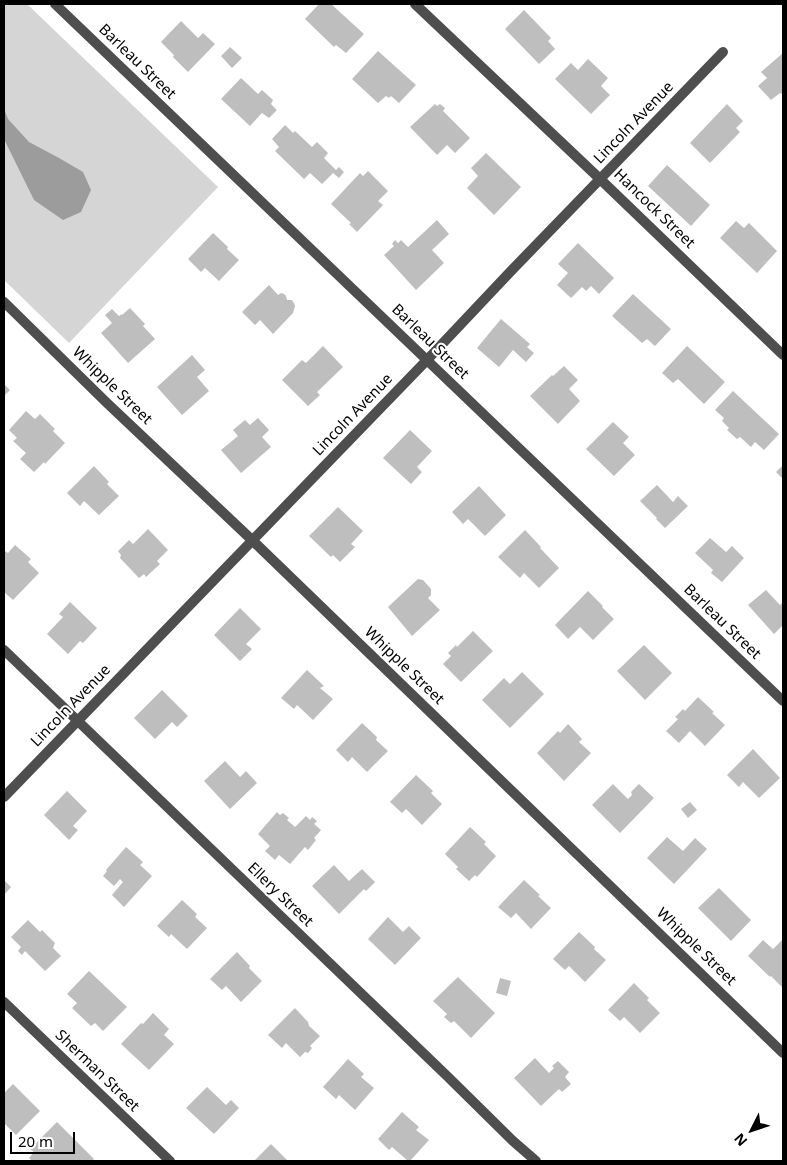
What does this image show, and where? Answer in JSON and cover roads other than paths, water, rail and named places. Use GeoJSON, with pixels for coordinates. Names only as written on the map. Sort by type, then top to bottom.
{"type":"FeatureCollection","features":[{"type":"Feature","properties":{"kind":"street","name":"Barleau Street"},"geometry":{"type":"LineString","coordinates":[[55,4],[783,701]]}},
{"type":"Feature","properties":{"kind":"street","name":"Hancock Street"},"geometry":{"type":"LineString","coordinates":[[415,4],[783,355]]}},
{"type":"Feature","properties":{"kind":"street","name":"Lincoln Avenue"},"geometry":{"type":"LineString","coordinates":[[4,797],[723,52]]}},
{"type":"Feature","properties":{"kind":"street","name":"Whipple Street"},"geometry":{"type":"LineString","coordinates":[[4,302],[783,1053]]}},
{"type":"Feature","properties":{"kind":"street","name":"Ellery Street"},"geometry":{"type":"LineString","coordinates":[[4,650],[513,1141],[536,1161]]}},
{"type":"Feature","properties":{"kind":"street","name":"Sherman Street"},"geometry":{"type":"LineString","coordinates":[[4,1002],[170,1161]]}}]}
